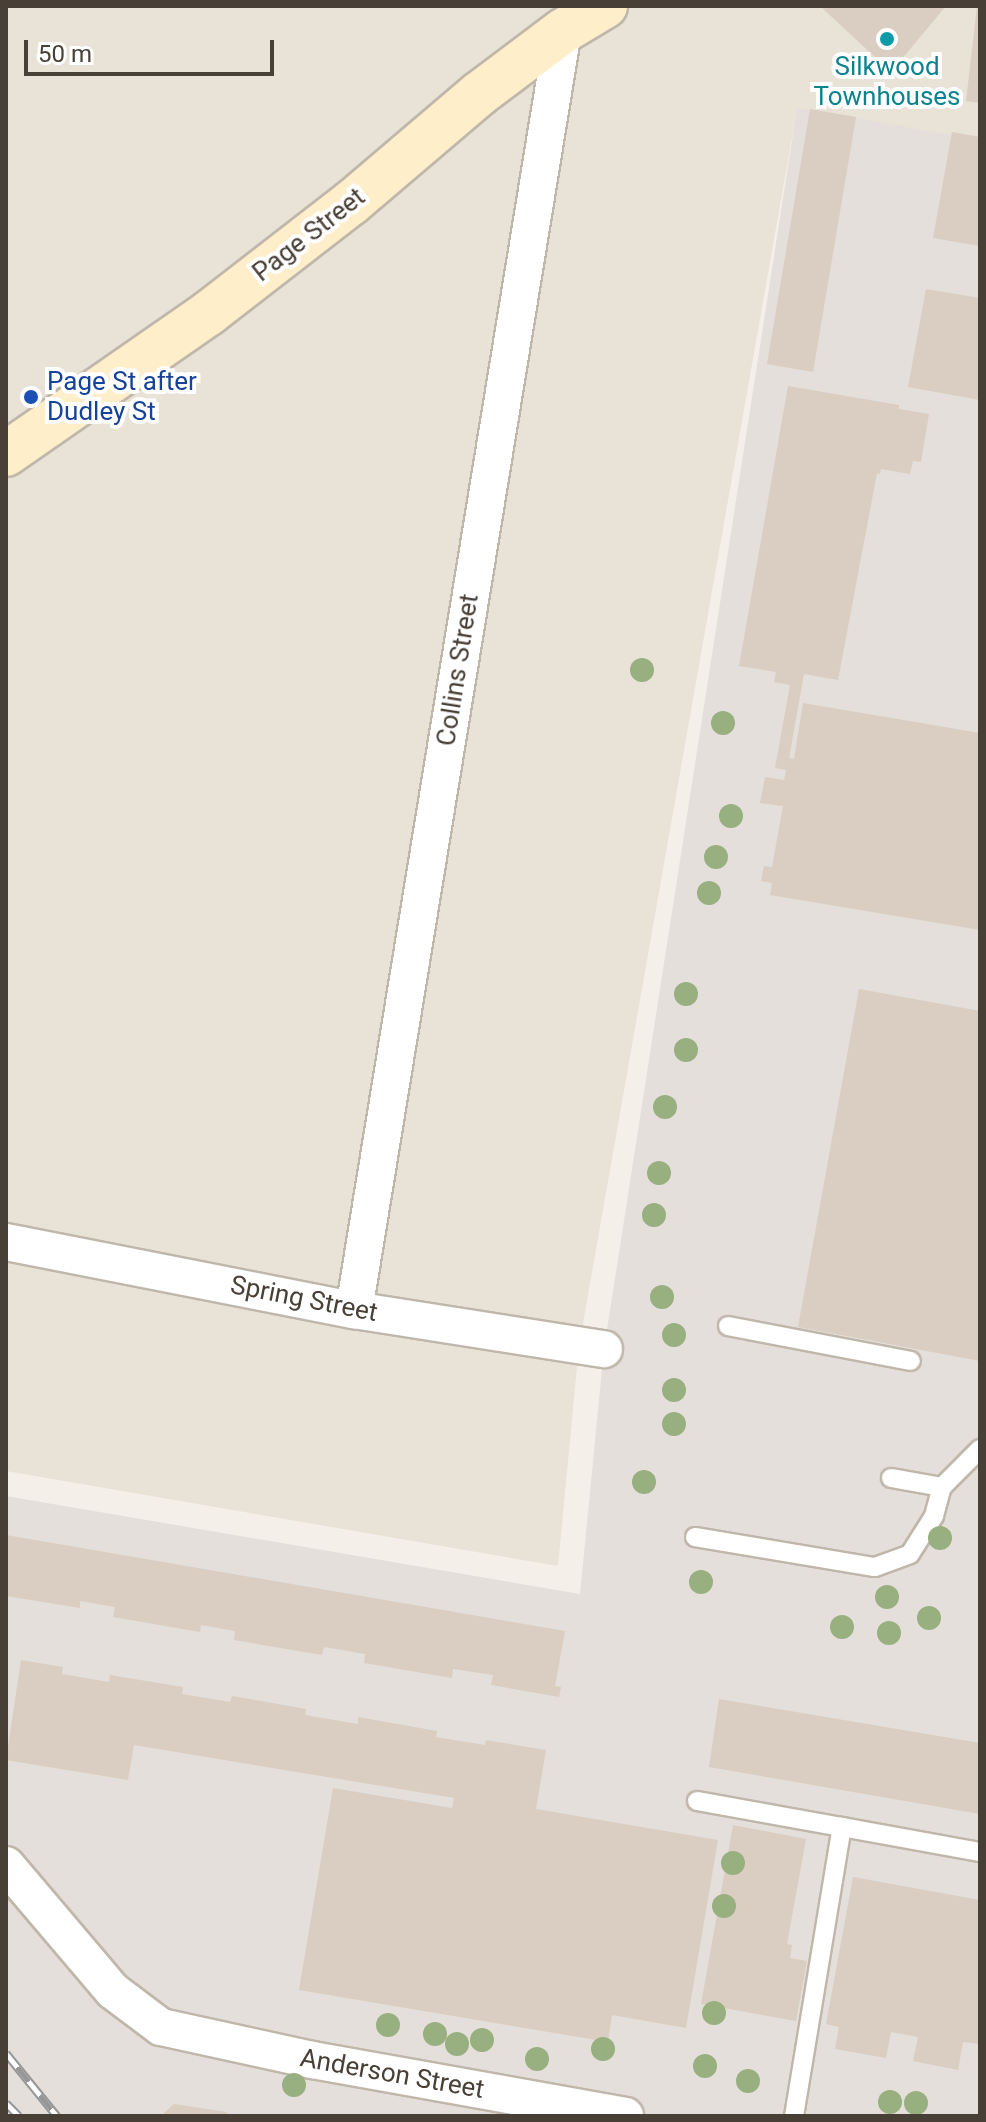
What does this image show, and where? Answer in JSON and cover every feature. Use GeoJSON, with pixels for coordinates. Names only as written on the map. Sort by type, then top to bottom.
{"type":"FeatureCollection","features":[{"type":"Feature","properties":{"kind":"main road","name":"Page Street"},"geometry":{"type":"LineString","coordinates":[[6,454],[209,313],[563,31],[605,6]]}},
{"type":"Feature","properties":{"kind":"street","name":"Collins Street"},"geometry":{"type":"LineString","coordinates":[[354,1310],[563,31]]}},
{"type":"Feature","properties":{"kind":"street","name":"Spring Street"},"geometry":{"type":"LineString","coordinates":[[6,1242],[354,1310],[604,1349]]}},
{"type":"Feature","properties":{"kind":"street","name":"Anderson Street"},"geometry":{"type":"LineString","coordinates":[[6,1865],[113,1991],[161,2027],[312,2060],[625,2116]]}},
{"type":"Feature","properties":{"kind":"lane"},"geometry":{"type":"LineString","coordinates":[[728,1326],[911,1361]]}},
{"type":"Feature","properties":{"kind":"lane"},"geometry":{"type":"LineString","coordinates":[[695,1537],[875,1567],[910,1554],[934,1516],[942,1487],[980,1449]]}},
{"type":"Feature","properties":{"kind":"lane"},"geometry":{"type":"LineString","coordinates":[[891,1478],[942,1487]]}},
{"type":"Feature","properties":{"kind":"lane"},"geometry":{"type":"LineString","coordinates":[[697,1801],[980,1852]]}},
{"type":"Feature","properties":{"kind":"lane"},"geometry":{"type":"LineString","coordinates":[[794,2116],[842,1827]]}},
{"type":"Feature","properties":{"kind":"shaded area"},"geometry":{"type":"Polygon","coordinates":[[[6,6],[980,6],[980,140],[797,109],[579,1346],[558,1566],[6,1471],[6,6]]]}},
{"type":"Feature","properties":{"kind":"shaded area"},"geometry":{"type":"Polygon","coordinates":[[[797,108],[980,140],[980,2116],[6,2116],[6,1496],[580,1594],[604,1349],[797,108]]]}},
{"type":"Feature","properties":{"kind":"building","name":"Silkwood Townhouses"},"geometry":{"type":"Polygon","coordinates":[[[820,6],[946,6],[891,72],[820,6]]]}},
{"type":"Feature","properties":{"kind":"building"},"geometry":{"type":"Polygon","coordinates":[[[977,6],[980,6],[980,103],[966,101],[977,6]]]}},
{"type":"Feature","properties":{"kind":"building"},"geometry":{"type":"Polygon","coordinates":[[[810,109],[856,117],[813,372],[767,364],[810,109]]]}},
{"type":"Feature","properties":{"kind":"building"},"geometry":{"type":"Polygon","coordinates":[[[952,132],[980,137],[980,246],[933,238],[952,132]]]}},
{"type":"Feature","properties":{"kind":"building"},"geometry":{"type":"Polygon","coordinates":[[[926,289],[980,298],[980,400],[908,387],[926,289]]]}},
{"type":"Feature","properties":{"kind":"building"},"geometry":{"type":"Polygon","coordinates":[[[788,386],[899,405],[899,409],[929,414],[921,462],[913,461],[910,474],[881,469],[880,474],[877,473],[838,680],[804,674],[789,758],[794,759],[803,703],[980,733],[980,930],[770,895],[772,883],[761,881],[764,866],[772,867],[783,806],[760,803],[765,777],[784,780],[786,770],[775,768],[790,685],[774,682],[776,672],[739,666],[788,386]]]}},
{"type":"Feature","properties":{"kind":"building"},"geometry":{"type":"Polygon","coordinates":[[[859,989],[980,1011],[980,1361],[798,1327],[859,989]]]}},
{"type":"Feature","properties":{"kind":"building"},"geometry":{"type":"Polygon","coordinates":[[[6,1535],[565,1631],[555,1686],[561,1687],[559,1697],[491,1685],[493,1675],[453,1669],[452,1678],[364,1663],[365,1654],[324,1647],[322,1655],[234,1640],[235,1631],[201,1625],[200,1632],[113,1617],[115,1607],[80,1601],[80,1608],[6,1596],[6,1535]]]}},
{"type":"Feature","properties":{"kind":"building"},"geometry":{"type":"Polygon","coordinates":[[[21,1660],[63,1667],[62,1674],[109,1682],[110,1675],[183,1687],[182,1694],[230,1702],[232,1696],[306,1709],[305,1715],[358,1724],[358,1717],[437,1731],[436,1737],[485,1745],[486,1740],[546,1750],[536,1809],[718,1840],[686,2028],[612,2015],[608,2042],[299,1990],[333,1788],[452,1808],[454,1798],[134,1745],[128,1780],[6,1760],[21,1660]]]}},
{"type":"Feature","properties":{"kind":"building"},"geometry":{"type":"Polygon","coordinates":[[[719,1699],[980,1743],[980,1814],[709,1767],[719,1699]]]}},
{"type":"Feature","properties":{"kind":"building"},"geometry":{"type":"Polygon","coordinates":[[[733,1825],[806,1839],[787,1944],[792,1945],[790,1958],[807,1961],[796,2021],[701,2004],[733,1825]]]}},
{"type":"Feature","properties":{"kind":"building"},"geometry":{"type":"Polygon","coordinates":[[[853,1877],[980,1900],[980,2044],[963,2042],[958,2070],[913,2061],[918,2037],[891,2032],[886,2058],[835,2049],[839,2027],[826,2024],[853,1877]]]}},
{"type":"Feature","properties":{"kind":"building"},"geometry":{"type":"Polygon","coordinates":[[[174,2104],[227,2112],[227,2116],[166,2116],[164,2113],[174,2104]]]}},
{"type":"Feature","properties":{"kind":"railway"},"geometry":{"type":"LineString","coordinates":[[6,2053],[57,2116]]}},
{"type":"Feature","properties":{"kind":"railway"},"geometry":{"type":"LineString","coordinates":[[6,2103],[19,2116]]}},
{"type":"Feature","properties":{"kind":"place","name":"Silkwood Townhouses"},"geometry":{"type":"Point","coordinates":[887,39]}},
{"type":"Feature","properties":{"kind":"place","name":"Page St after Dudley St"},"geometry":{"type":"Point","coordinates":[31,397]}}]}
